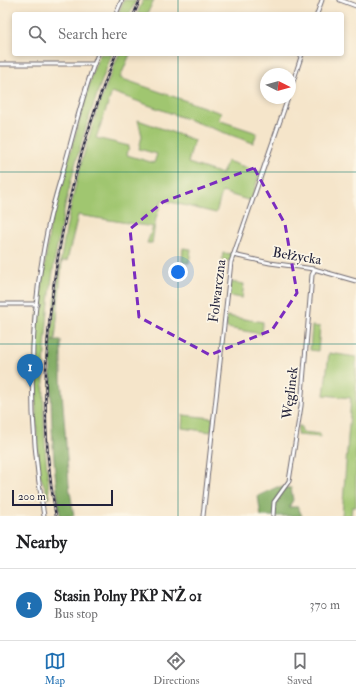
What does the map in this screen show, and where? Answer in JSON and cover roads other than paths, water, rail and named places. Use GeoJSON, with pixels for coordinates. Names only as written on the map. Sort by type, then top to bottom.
{"type":"FeatureCollection","features":[{"type":"Feature","properties":{"kind":"street"},"geometry":{"type":"LineString","coordinates":[[117,12],[122,0]]}},
{"type":"Feature","properties":{"kind":"street"},"geometry":{"type":"LineString","coordinates":[[317,12],[322,0]]}},
{"type":"Feature","properties":{"kind":"street"},"geometry":{"type":"LineString","coordinates":[[340,0],[356,6]]}},
{"type":"Feature","properties":{"kind":"street"},"geometry":{"type":"LineString","coordinates":[[44,516],[37,473],[32,392],[33,328],[49,221],[97,56]]}},
{"type":"Feature","properties":{"kind":"street"},"geometry":{"type":"LineString","coordinates":[[296,72],[301,56]]}},
{"type":"Feature","properties":{"kind":"street"},"geometry":{"type":"LineString","coordinates":[[0,64],[94,64]]}},
{"type":"Feature","properties":{"kind":"street","name":"Folwarczna"},"geometry":{"type":"LineString","coordinates":[[203,516],[231,262],[286,104]]}},
{"type":"Feature","properties":{"kind":"street","name":"Bełżycka"},"geometry":{"type":"LineString","coordinates":[[233,255],[270,263],[315,269],[356,281]]}},
{"type":"Feature","properties":{"kind":"street","name":"Węglinek"},"geometry":{"type":"LineString","coordinates":[[273,516],[274,502],[289,481],[300,406],[312,275],[315,269]]}},
{"type":"Feature","properties":{"kind":"street"},"geometry":{"type":"LineString","coordinates":[[0,304],[37,304]]}},
{"type":"Feature","properties":{"kind":"railway"},"geometry":{"type":"LineString","coordinates":[[135,12],[140,0]]}},
{"type":"Feature","properties":{"kind":"railway"},"geometry":{"type":"LineString","coordinates":[[56,516],[48,459],[46,400],[48,341],[54,281],[65,222],[79,164],[96,108],[115,56]]}},
{"type":"Feature","properties":{"kind":"place","name":"Stasin Polny PKP NŻ 01"},"geometry":{"type":"Point","coordinates":[30,387]}}]}
